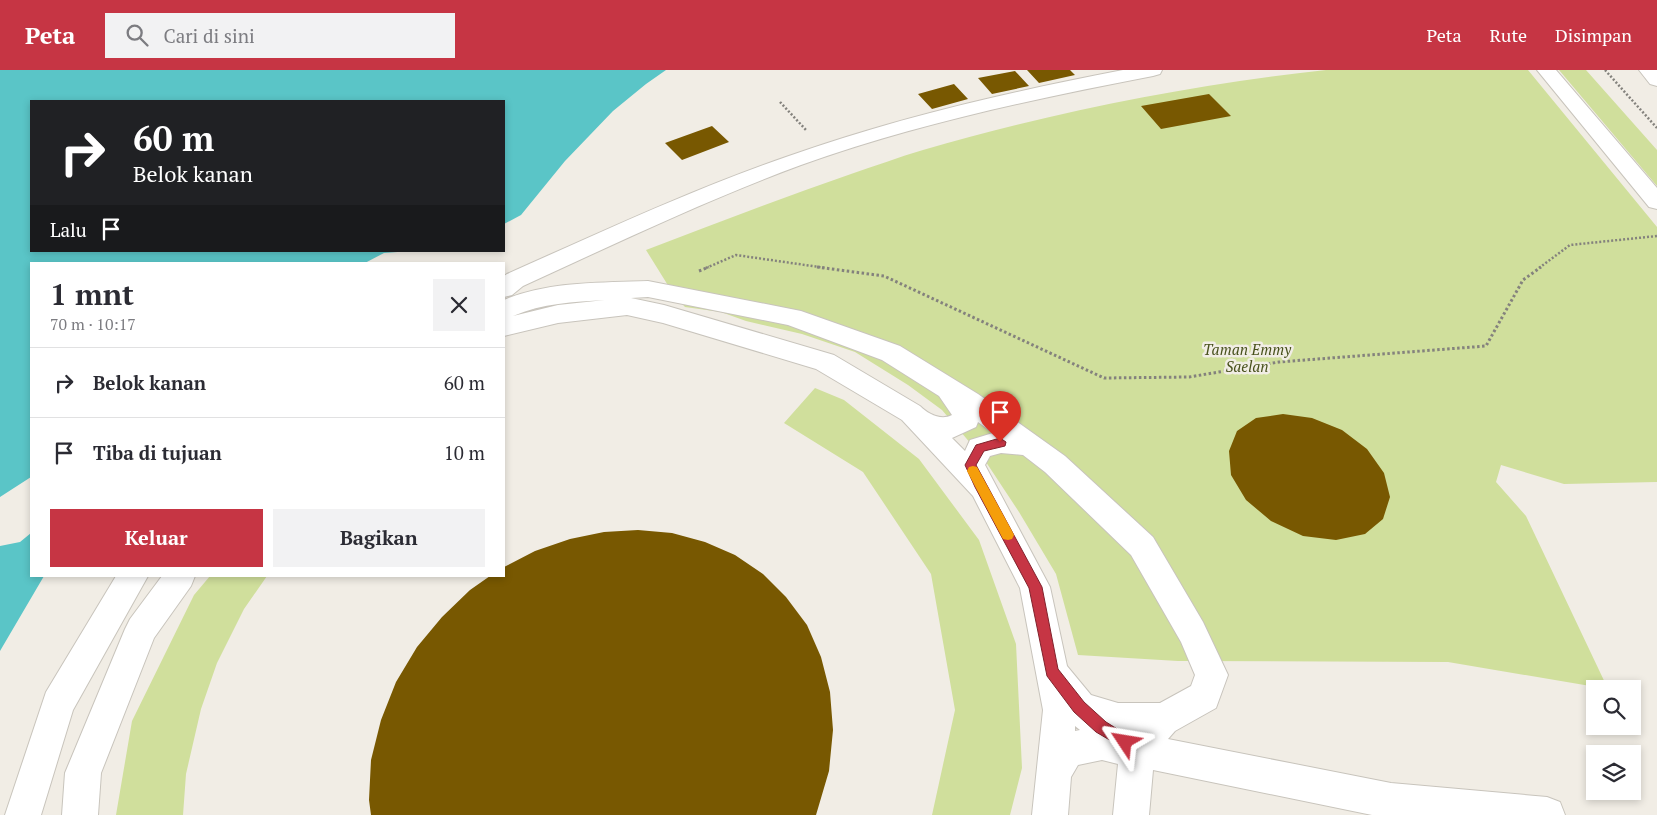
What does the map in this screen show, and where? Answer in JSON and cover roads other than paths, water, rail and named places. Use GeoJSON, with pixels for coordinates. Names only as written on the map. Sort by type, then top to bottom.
{"type":"FeatureCollection","features":[{"type":"Feature","properties":{"kind":"street"},"geometry":{"type":"LineString","coordinates":[[505,288],[515,280],[745,179],[826,151],[901,127],[1153,70]]}},
{"type":"Feature","properties":{"kind":"street"},"geometry":{"type":"LineString","coordinates":[[1546,70],[1657,202]]}},
{"type":"Feature","properties":{"kind":"street"},"geometry":{"type":"LineString","coordinates":[[1648,70],[1657,80]]}},
{"type":"Feature","properties":{"kind":"street"},"geometry":{"type":"LineString","coordinates":[[581,250],[576,267],[583,279],[613,290]]}},
{"type":"Feature","properties":{"kind":"street"},"geometry":{"type":"LineString","coordinates":[[505,310],[525,301],[562,294],[613,290],[652,290],[792,317],[891,353],[950,390],[1055,464],[1142,546],[1192,632],[1212,675],[1204,697],[1163,719],[1137,750],[1132,804]]}},
{"type":"Feature","properties":{"kind":"street"},"geometry":{"type":"LineString","coordinates":[[505,327],[558,314],[627,306],[664,314],[825,362],[911,413],[979,484]]}},
{"type":"Feature","properties":{"kind":"street"},"geometry":{"type":"LineString","coordinates":[[915,418],[938,429],[950,429],[966,420],[964,410],[950,390]]}},
{"type":"Feature","properties":{"kind":"street"},"geometry":{"type":"LineString","coordinates":[[1030,445],[1000,442],[980,448],[971,465],[979,484],[1035,587],[1060,710],[1050,815]]}},
{"type":"Feature","properties":{"kind":"street"},"geometry":{"type":"LineString","coordinates":[[23,815],[58,704],[132,577]]}},
{"type":"Feature","properties":{"kind":"street"},"geometry":{"type":"LineString","coordinates":[[80,815],[83,773],[141,629],[179,577]]}},
{"type":"Feature","properties":{"kind":"street"},"geometry":{"type":"LineString","coordinates":[[1052,671],[1079,707],[1101,727],[1137,750]]}},
{"type":"Feature","properties":{"kind":"street"},"geometry":{"type":"LineString","coordinates":[[1079,707],[1108,720],[1163,719]]}},
{"type":"Feature","properties":{"kind":"street"},"geometry":{"type":"LineString","coordinates":[[1054,773],[1067,750],[1102,744],[1391,800],[1547,815]]}},
{"type":"Feature","properties":{"kind":"street"},"geometry":{"type":"LineString","coordinates":[[1102,744],[1125,766],[1132,804]]}},
{"type":"Feature","properties":{"kind":"water"},"geometry":{"type":"Polygon","coordinates":[[[0,70],[666,70],[613,111],[565,161],[521,215],[505,223],[505,100],[30,100],[30,252],[398,252],[384,253],[367,262],[30,262],[30,478],[0,497],[0,70]]]}},
{"type":"Feature","properties":{"kind":"water"},"geometry":{"type":"Polygon","coordinates":[[[30,534],[30,577],[43,577],[0,651],[0,546],[20,542],[30,534]]]}},
{"type":"Feature","properties":{"kind":"park label","name":"Taman Emmy Saelan"},"geometry":{"type":"Point","coordinates":[1247,358]}}]}
